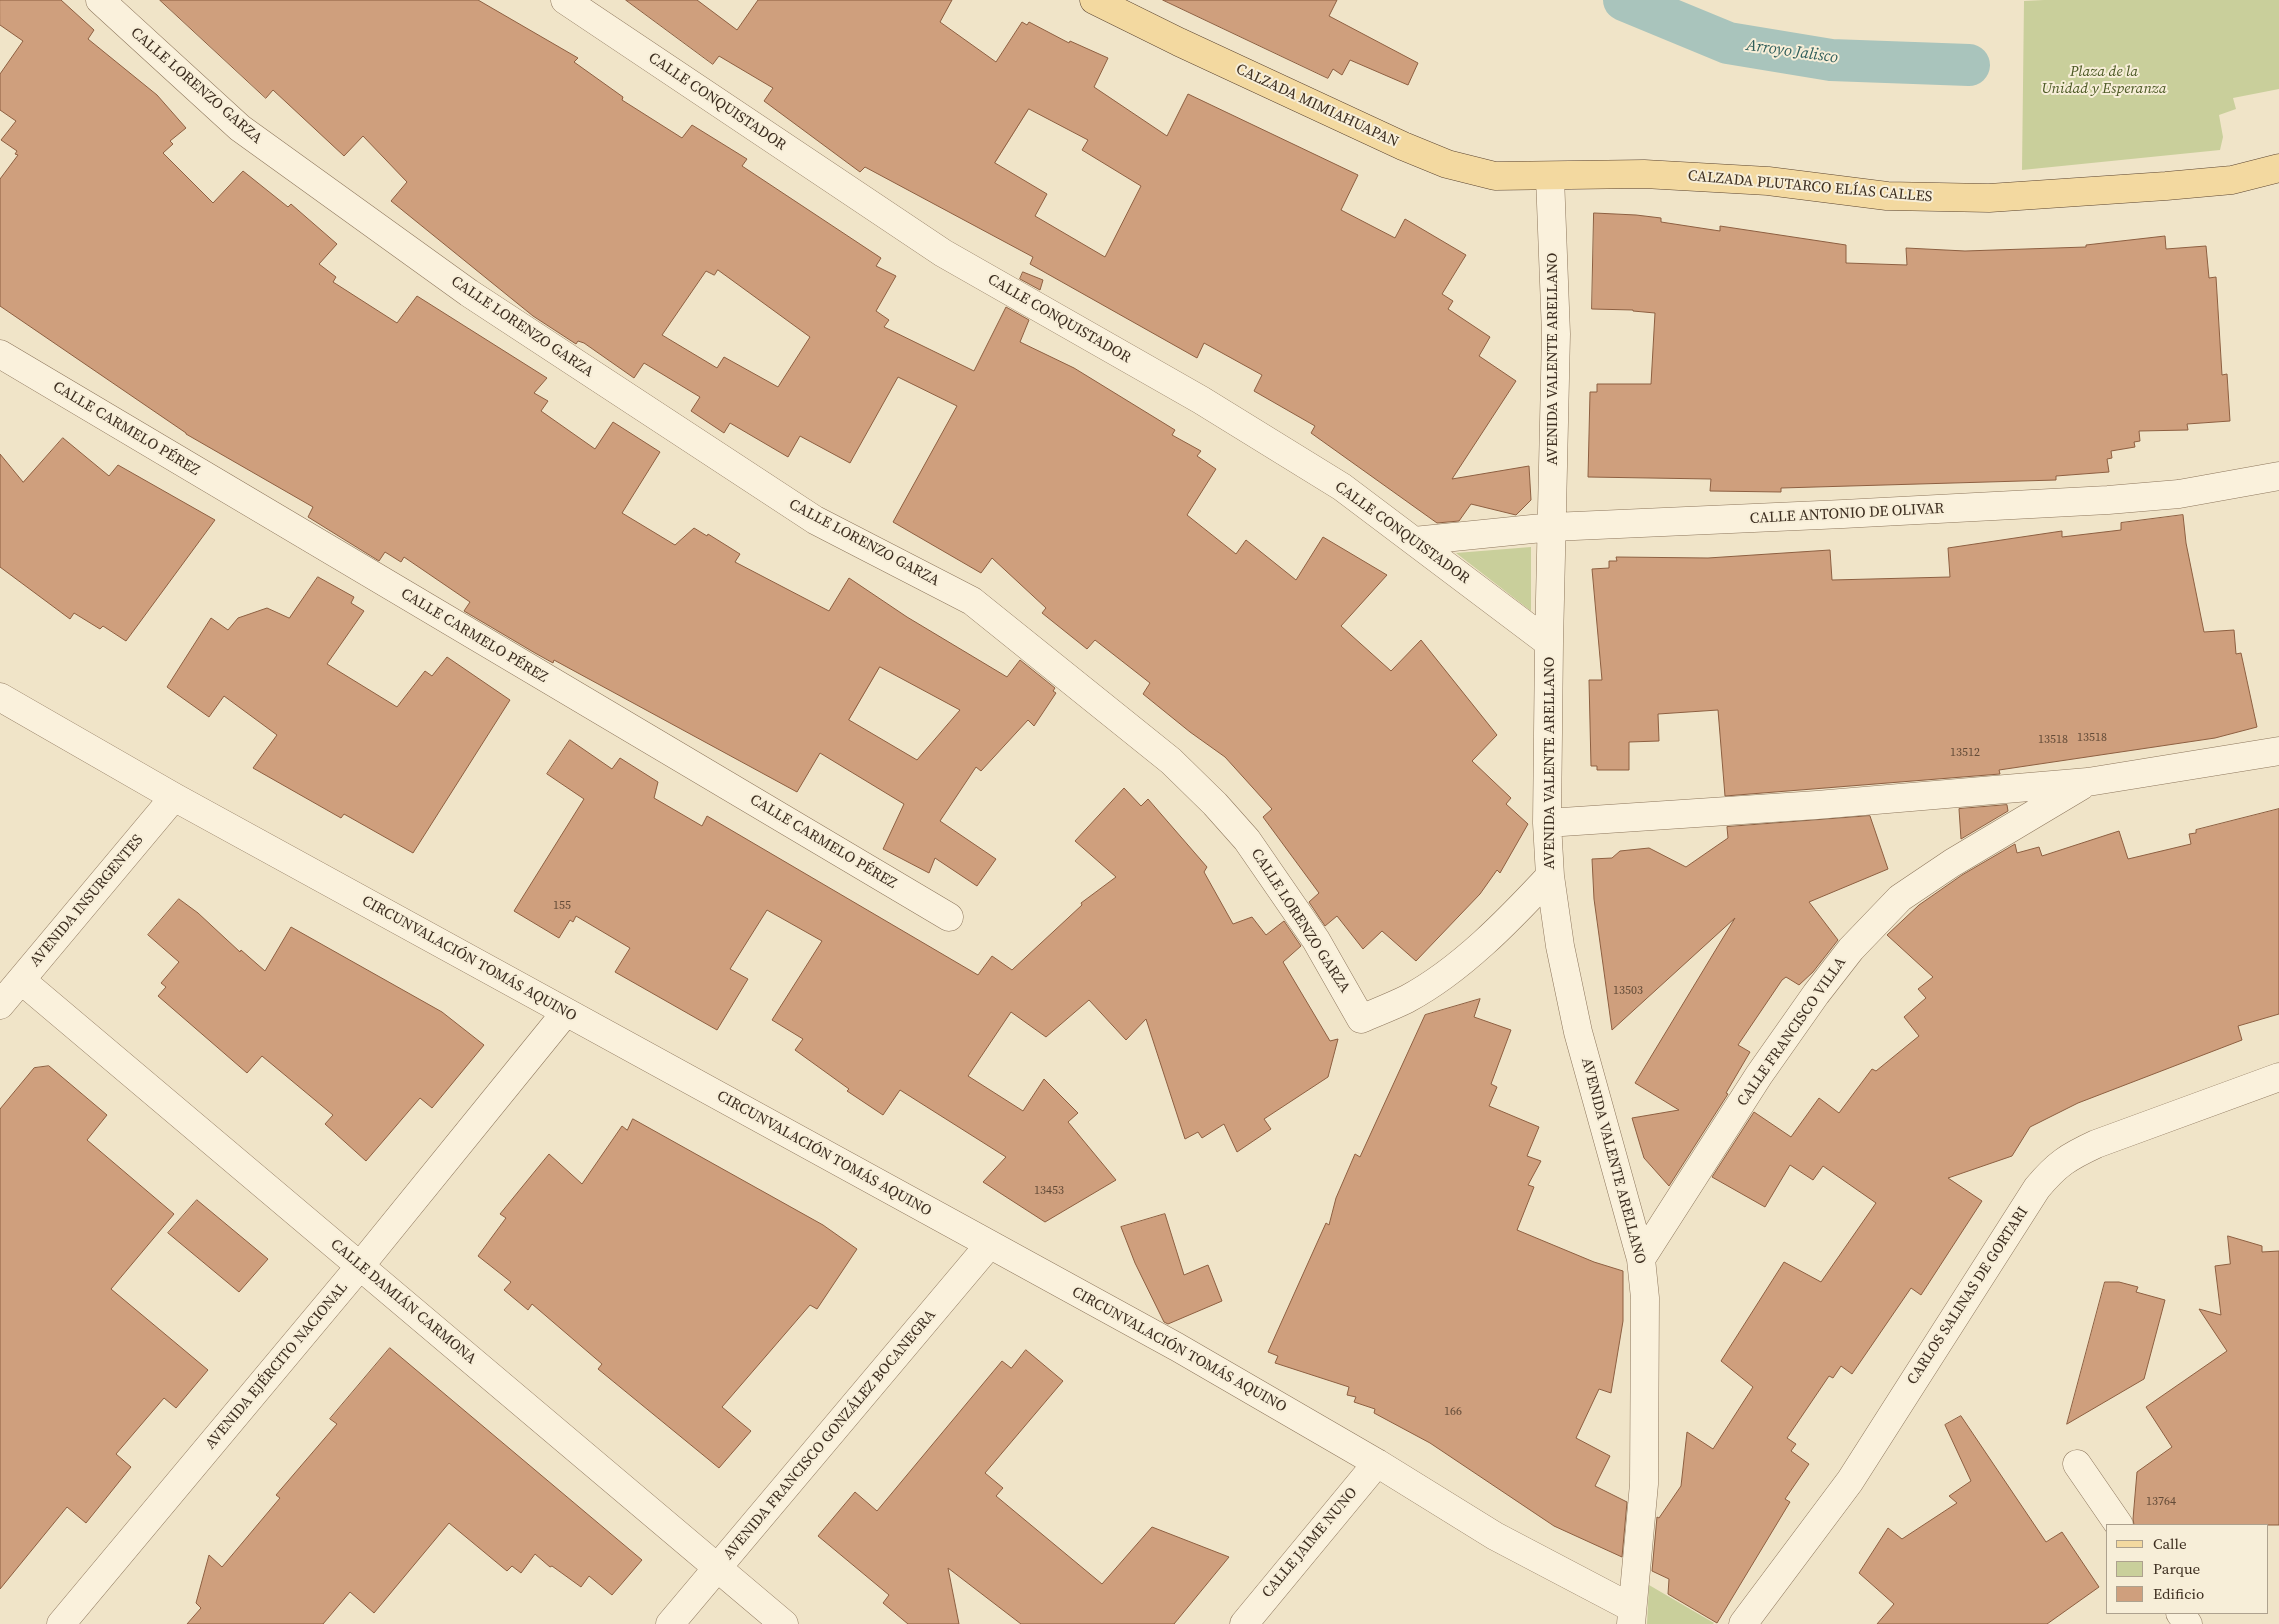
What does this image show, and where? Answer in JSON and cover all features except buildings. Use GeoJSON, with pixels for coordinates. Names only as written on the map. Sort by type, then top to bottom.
{"type":"FeatureCollection","features":[{"type":"Feature","properties":{"kind":"main road","name":"CALZADA MIMIAHUAPAN"},"geometry":{"type":"LineString","coordinates":[[1094,0],[1335,116],[1447,164],[1495,176],[1550,177]]}},
{"type":"Feature","properties":{"kind":"main road","name":"CALZADA PLUTARCO ELÍAS CALLES"},"geometry":{"type":"LineString","coordinates":[[1550,177],[1644,174],[1768,181],[1887,196],[1988,198],[2222,181],[2279,168]]}},
{"type":"Feature","properties":{"kind":"street","name":"CALLE LORENZO GARZA"},"geometry":{"type":"LineString","coordinates":[[100,0],[240,128],[469,293],[815,520],[972,601],[1171,761],[1215,804],[1246,840],[1316,940],[1361,1018],[1408,998],[1445,973],[1514,914],[1550,876]]}},
{"type":"Feature","properties":{"kind":"street","name":"CALLE CONQUISTADOR"},"geometry":{"type":"LineString","coordinates":[[565,0],[943,254],[1201,400],[1342,487],[1549,643]]}},
{"type":"Feature","properties":{"kind":"street","name":"AVENIDA VALENTE ARELLANO"},"geometry":{"type":"LineString","coordinates":[[1550,177],[1556,334],[1547,823],[1550,876],[1560,946],[1578,1032],[1641,1260],[1645,1298],[1644,1484],[1631,1616]]}},
{"type":"Feature","properties":{"kind":"street","name":"CALLE CARMELO PÉREZ"},"geometry":{"type":"LineString","coordinates":[[0,354],[949,917]]}},
{"type":"Feature","properties":{"kind":"street","name":"CALLE ANTONIO DE OLIVAR"},"geometry":{"type":"LineString","coordinates":[[1414,541],[1552,527],[1833,515],[2108,500],[2179,494],[2279,476]]}},
{"type":"Feature","properties":{"kind":"street","name":"CIRCUNVALACIÓN TOMÁS AQUINO"},"geometry":{"type":"LineString","coordinates":[[0,698],[174,797],[1176,1347],[1377,1463],[1495,1536],[1631,1616]]}},
{"type":"Feature","properties":{"kind":"street","name":"CALLE FRANCISCO VILLA"},"geometry":{"type":"LineString","coordinates":[[1547,823],[1817,805],[2088,782],[2279,751]]}},
{"type":"Feature","properties":{"kind":"street","name":"CALLE FRANCISCO VILLA"},"geometry":{"type":"LineString","coordinates":[[1641,1260],[1759,1075],[1816,994],[1851,949],[1900,898],[1952,863],[2088,782]]}},
{"type":"Feature","properties":{"kind":"street","name":"AVENIDA INSURGENTES"},"geometry":{"type":"LineString","coordinates":[[0,1005],[174,797]]}},
{"type":"Feature","properties":{"kind":"street","name":"CALLE DAMIÁN CARMONA"},"geometry":{"type":"LineString","coordinates":[[21,980],[784,1624]]}},
{"type":"Feature","properties":{"kind":"street","name":"AVENIDA EJÉRCITO NACIONAL"},"geometry":{"type":"LineString","coordinates":[[61,1624],[360,1266],[566,1012]]}},
{"type":"Feature","properties":{"kind":"street","name":"CARLOS SALINAS DE GORTARI"},"geometry":{"type":"LineString","coordinates":[[1743,1624],[1850,1481],[2037,1188],[2053,1169],[2068,1156],[2096,1144],[2279,1077]]}},
{"type":"Feature","properties":{"kind":"street","name":"AVENIDA FRANCISCO GONZÁLEZ BOCANEGRA"},"geometry":{"type":"LineString","coordinates":[[670,1624],[989,1245]]}},
{"type":"Feature","properties":{"kind":"street","name":"CALLE JAIME NUNO"},"geometry":{"type":"LineString","coordinates":[[1244,1624],[1377,1463]]}},
{"type":"Feature","properties":{"kind":"street"},"geometry":{"type":"LineString","coordinates":[[2077,1464],[2118,1524]]}},
{"type":"Feature","properties":{"kind":"green space","name":"Plaza de la Unidad y Esperanza"},"geometry":{"type":"Polygon","coordinates":[[[2279,0],[2279,89],[2233,98],[2236,109],[2219,115],[2223,137],[2220,150],[2022,170],[2024,1],[2279,0]]]}},
{"type":"Feature","properties":{"kind":"green space"},"geometry":{"type":"Polygon","coordinates":[[[1531,547],[1531,611],[1456,553],[1531,547]]]}},
{"type":"Feature","properties":{"kind":"green space"},"geometry":{"type":"Polygon","coordinates":[[[1649,1585],[1714,1623],[1647,1624],[1649,1585]]]}},
{"type":"Feature","properties":{"kind":"waterway","name":"Arroyo Jalisco"},"geometry":{"type":"LineString","coordinates":[[1624,0],[1728,43],[1831,60],[1969,65]]}}]}
